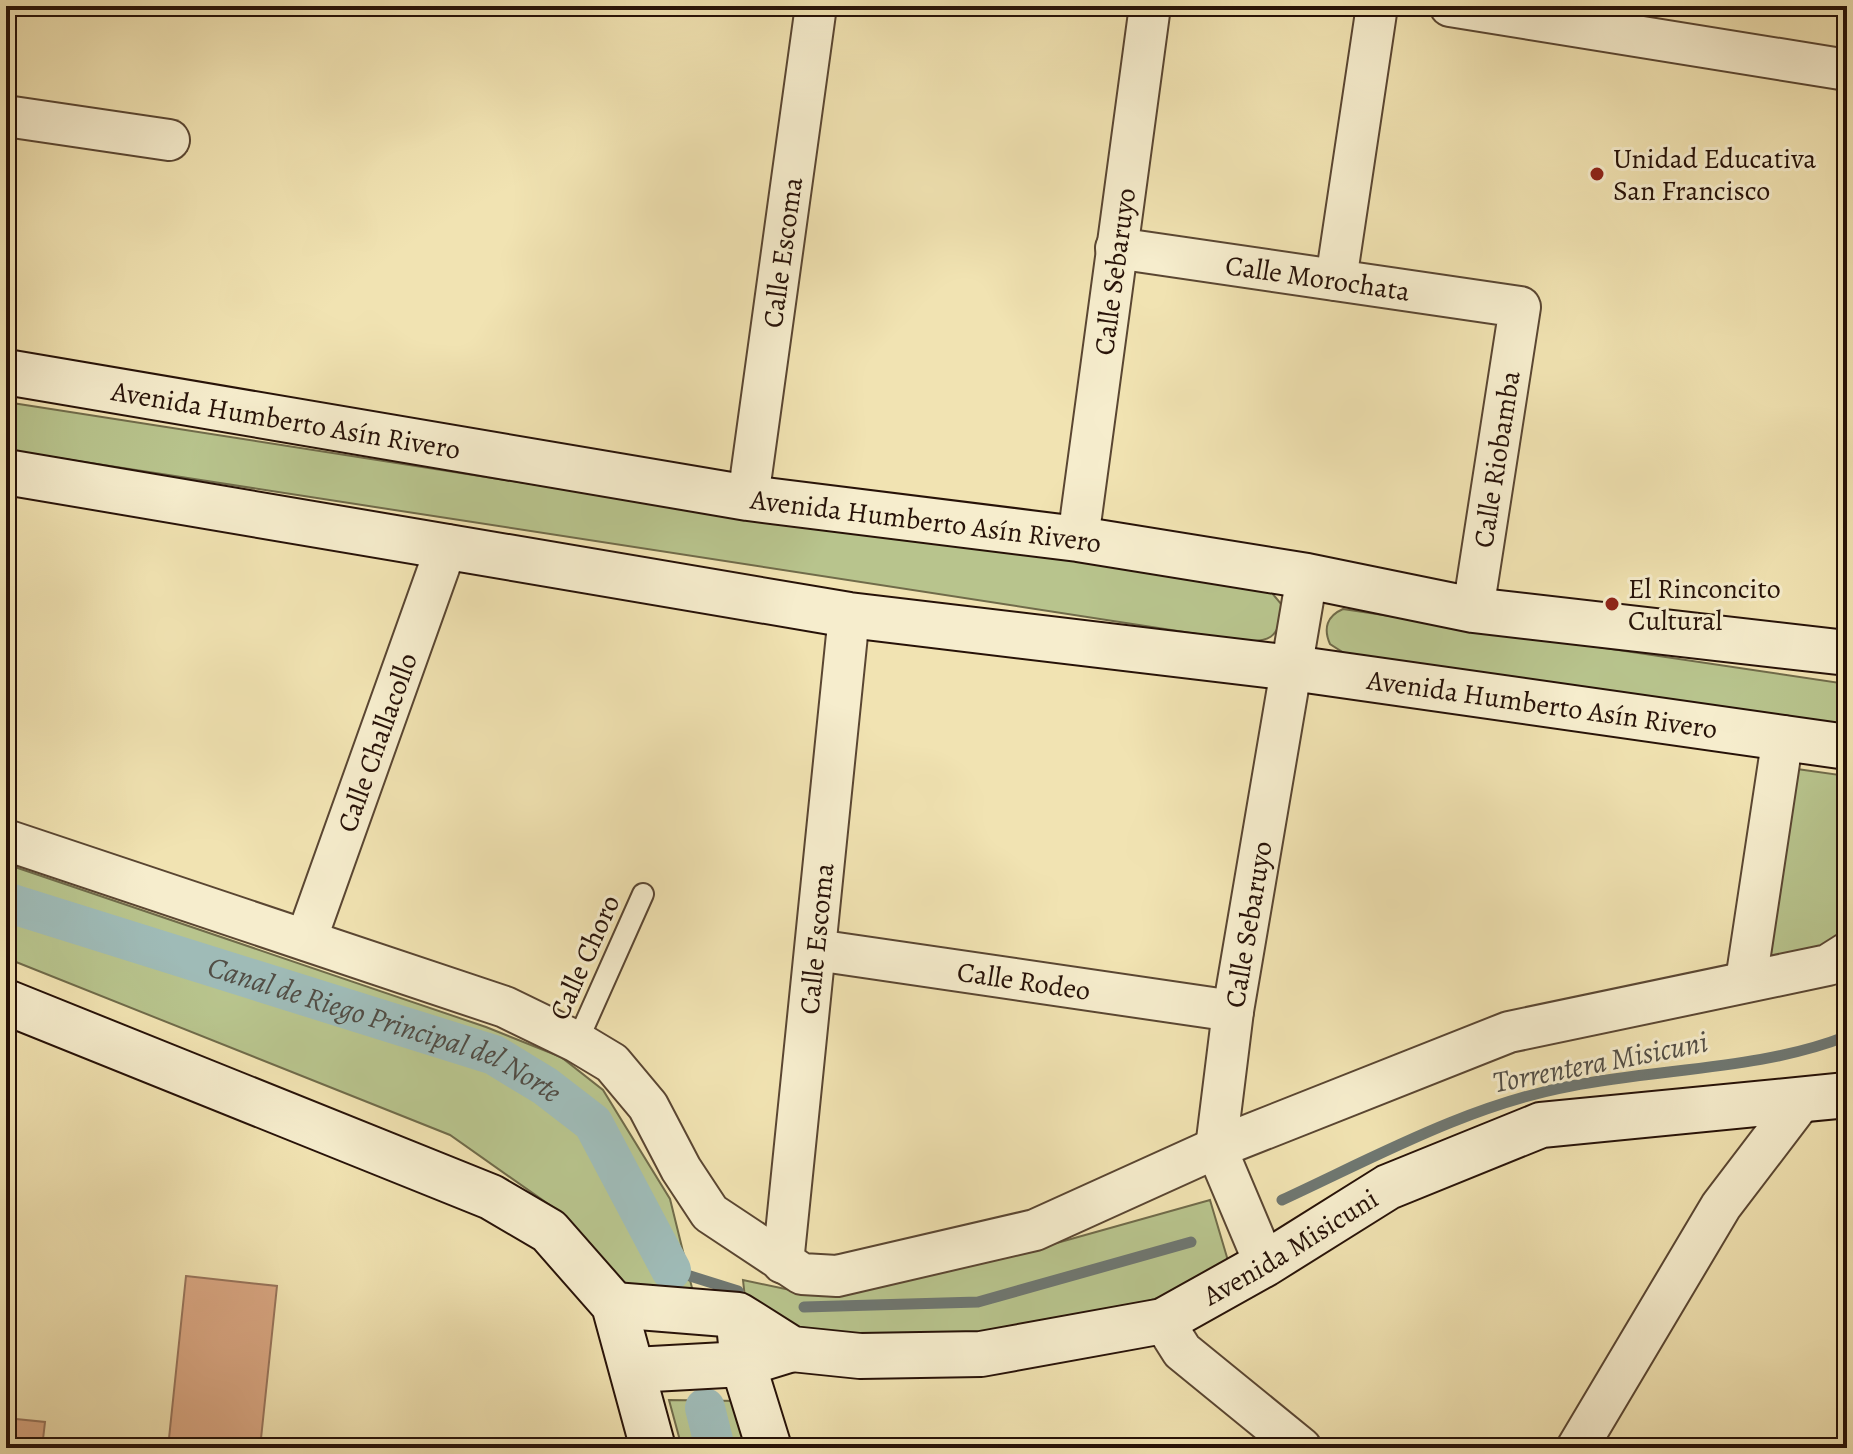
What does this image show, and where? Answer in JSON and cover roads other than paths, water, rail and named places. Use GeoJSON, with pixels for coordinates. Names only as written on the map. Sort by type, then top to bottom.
{"type":"FeatureCollection","features":[{"type":"Feature","properties":{"kind":"street","name":"Calle Escoma"},"geometry":{"type":"LineString","coordinates":[[748,498],[816,6]]}},
{"type":"Feature","properties":{"kind":"street","name":"Calle Sebaruyo"},"geometry":{"type":"LineString","coordinates":[[1078,539],[1150,6]]}},
{"type":"Feature","properties":{"kind":"street"},"geometry":{"type":"LineString","coordinates":[[1336,280],[1377,6]]}},
{"type":"Feature","properties":{"kind":"street"},"geometry":{"type":"LineString","coordinates":[[1450,6],[1636,20],[1847,70]]}},
{"type":"Feature","properties":{"kind":"street"},"geometry":{"type":"LineString","coordinates":[[6,116],[169,140]]}},
{"type":"Feature","properties":{"kind":"street","name":"Calle Morochata"},"geometry":{"type":"LineString","coordinates":[[1116,248],[1520,307]]}},
{"type":"Feature","properties":{"kind":"street","name":"Calle Riobamba"},"geometry":{"type":"LineString","coordinates":[[1473,610],[1520,307]]}},
{"type":"Feature","properties":{"kind":"street","name":"Avenida Humberto Asín Rivero"},"geometry":{"type":"LineString","coordinates":[[6,372],[748,498],[1078,539],[1307,576],[1473,610],[1847,653]]}},
{"type":"Feature","properties":{"kind":"street","name":"Avenida Humberto Asín Rivero"},"geometry":{"type":"LineString","coordinates":[[6,472],[849,615],[1292,668],[1847,747]]}},
{"type":"Feature","properties":{"kind":"street","name":"Calle Challacollo"},"geometry":{"type":"LineString","coordinates":[[306,940],[447,545]]}},
{"type":"Feature","properties":{"kind":"street","name":"Calle Sebaruyo"},"geometry":{"type":"LineString","coordinates":[[1265,1264],[1216,1148],[1233,1011],[1307,576]]}},
{"type":"Feature","properties":{"kind":"street","name":"Calle Escoma"},"geometry":{"type":"LineString","coordinates":[[783,1263],[849,615]]}},
{"type":"Feature","properties":{"kind":"street"},"geometry":{"type":"LineString","coordinates":[[1746,981],[1783,736]]}},
{"type":"Feature","properties":{"kind":"street"},"geometry":{"type":"LineString","coordinates":[[6,840],[505,1007],[577,1042],[612,1063],[648,1106],[681,1169],[710,1213],[802,1274],[837,1276],[1035,1230],[1216,1148],[1509,1032],[1828,965],[1847,953]]}},
{"type":"Feature","properties":{"kind":"street","name":"Calle Rodeo"},"geometry":{"type":"LineString","coordinates":[[816,950],[1233,1011]]}},
{"type":"Feature","properties":{"kind":"street"},"geometry":{"type":"LineString","coordinates":[[6,1002],[491,1197],[549,1231],[614,1305],[653,1448]]}},
{"type":"Feature","properties":{"kind":"street","name":"Avenida Misicuni"},"geometry":{"type":"LineString","coordinates":[[738,1315],[792,1349],[860,1356],[981,1354],[1163,1321],[1265,1264],[1388,1187],[1541,1125],[1847,1095]]}},
{"type":"Feature","properties":{"kind":"street"},"geometry":{"type":"LineString","coordinates":[[1577,1448],[1721,1206],[1801,1101]]}},
{"type":"Feature","properties":{"kind":"street"},"geometry":{"type":"LineString","coordinates":[[614,1305],[738,1315],[743,1364],[769,1448]]}},
{"type":"Feature","properties":{"kind":"street"},"geometry":{"type":"LineString","coordinates":[[1163,1321],[1182,1351],[1301,1448]]}},
{"type":"Feature","properties":{"kind":"street"},"geometry":{"type":"LineString","coordinates":[[634,1370],[743,1364],[792,1349]]}},
{"type":"Feature","properties":{"kind":"lane","name":"Calle Choro"},"geometry":{"type":"LineString","coordinates":[[577,1042],[643,894]]}},
{"type":"Feature","properties":{"kind":"waterway","name":"Canal de Riego Principal del Norte"},"geometry":{"type":"LineString","coordinates":[[6,902],[494,1055],[545,1086],[593,1123],[671,1270]]}},
{"type":"Feature","properties":{"kind":"waterway","name":"Torrentera Misicuni"},"geometry":{"type":"LineString","coordinates":[[1282,1200],[1423,1134],[1533,1095],[1605,1080],[1780,1056],[1847,1036]]}},
{"type":"Feature","properties":{"kind":"waterway","name":"Torrentera Misicuni"},"geometry":{"type":"LineString","coordinates":[[804,1307],[978,1302],[1191,1242]]}},
{"type":"Feature","properties":{"kind":"waterway","name":"Torrentera Misicuni"},"geometry":{"type":"LineString","coordinates":[[671,1270],[738,1291]]}},
{"type":"Feature","properties":{"kind":"waterway","name":"Canal de Riego Principal del Norte"},"geometry":{"type":"LineString","coordinates":[[705,1408],[715,1448]]}},
{"type":"Feature","properties":{"kind":"place","name":"Unidad Educativa San Francisco"},"geometry":{"type":"Point","coordinates":[1597,174]}},
{"type":"Feature","properties":{"kind":"place","name":"El Rinconcito Cultural"},"geometry":{"type":"Point","coordinates":[1612,604]}}]}
